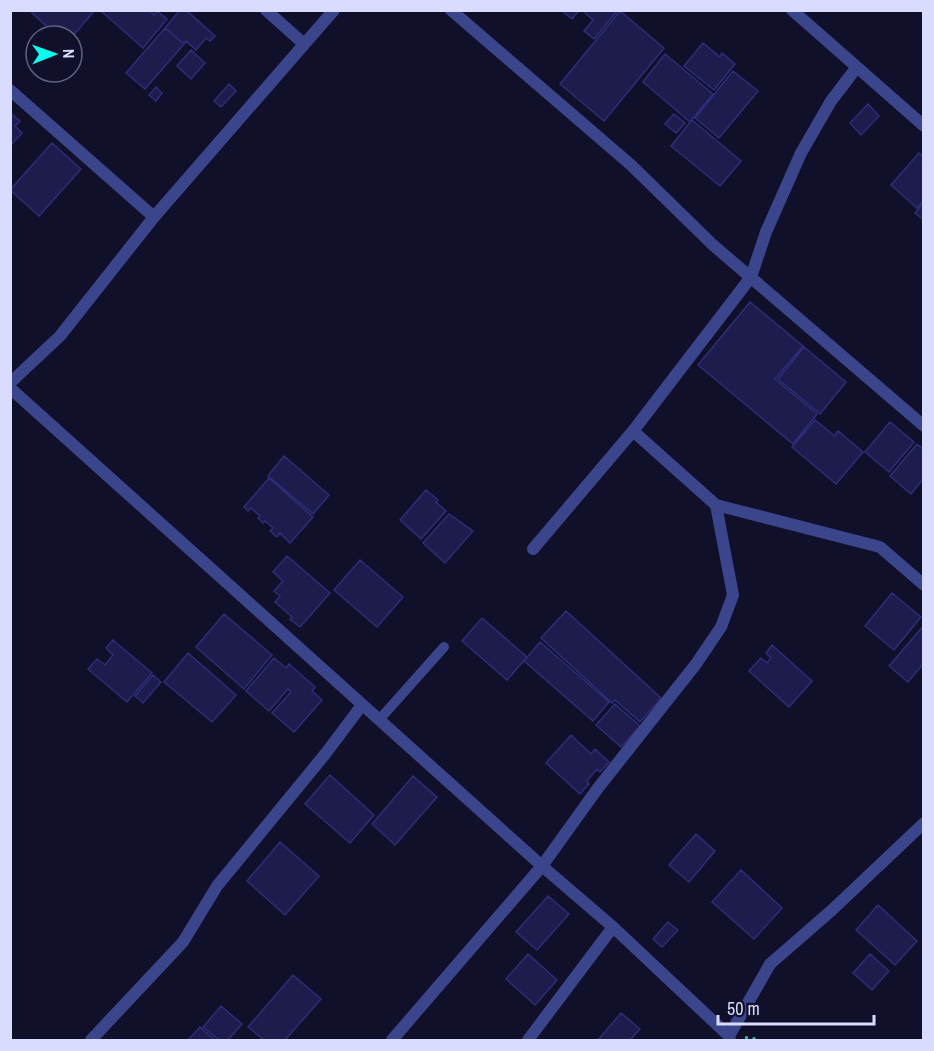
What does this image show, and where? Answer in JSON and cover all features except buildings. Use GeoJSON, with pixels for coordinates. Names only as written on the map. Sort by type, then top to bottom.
{"type":"FeatureCollection","features":[{"type":"Feature","properties":{"kind":"street"},"geometry":{"type":"LineString","coordinates":[[266,10],[304,44]]}},
{"type":"Feature","properties":{"kind":"street"},"geometry":{"type":"LineString","coordinates":[[10,383],[60,336],[154,217],[334,10]]}},
{"type":"Feature","properties":{"kind":"street"},"geometry":{"type":"LineString","coordinates":[[451,10],[631,165],[751,277],[924,426]]}},
{"type":"Feature","properties":{"kind":"street"},"geometry":{"type":"LineString","coordinates":[[792,10],[924,126]]}},
{"type":"Feature","properties":{"kind":"street"},"geometry":{"type":"LineString","coordinates":[[533,549],[633,431],[751,277],[766,232],[801,153],[831,101],[856,67]]}},
{"type":"Feature","properties":{"kind":"street"},"geometry":{"type":"LineString","coordinates":[[10,90],[154,217]]}},
{"type":"Feature","properties":{"kind":"street"},"geometry":{"type":"LineString","coordinates":[[10,388],[542,866],[613,927],[730,1038],[770,964],[832,910],[924,823]]}},
{"type":"Feature","properties":{"kind":"street"},"geometry":{"type":"LineString","coordinates":[[633,431],[716,504],[880,547],[924,585]]}},
{"type":"Feature","properties":{"kind":"street"},"geometry":{"type":"LineString","coordinates":[[392,1041],[542,866],[598,788],[696,664],[721,627],[733,595],[716,504]]}},
{"type":"Feature","properties":{"kind":"street"},"geometry":{"type":"LineString","coordinates":[[91,1041],[183,942],[217,886],[363,705]]}},
{"type":"Feature","properties":{"kind":"street"},"geometry":{"type":"LineString","coordinates":[[528,1041],[613,927]]}},
{"type":"Feature","properties":{"kind":"lane"},"geometry":{"type":"LineString","coordinates":[[379,720],[444,647]]}}]}
